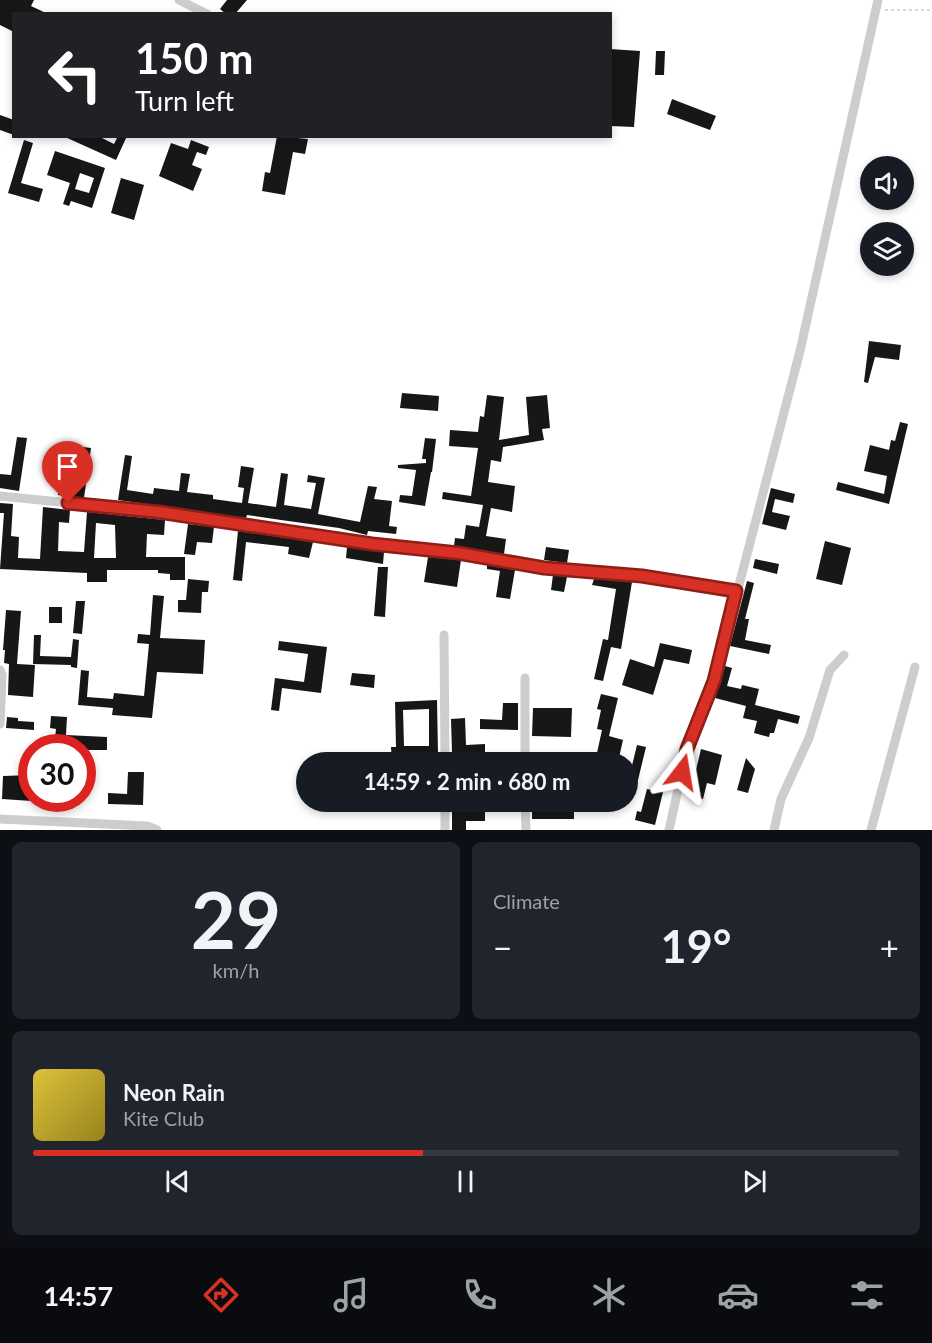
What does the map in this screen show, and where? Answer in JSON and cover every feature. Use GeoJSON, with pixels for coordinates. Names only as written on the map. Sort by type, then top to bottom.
{"type":"FeatureCollection","features":[{"type":"Feature","properties":{"kind":"street"},"geometry":{"type":"LineString","coordinates":[[179,0],[203,12]]}},
{"type":"Feature","properties":{"kind":"street"},"geometry":{"type":"LineString","coordinates":[[669,830],[687,749],[714,681],[800,351],[878,0]]}},
{"type":"Feature","properties":{"kind":"street"},"geometry":{"type":"LineString","coordinates":[[0,496],[159,512],[372,544],[458,553],[544,568],[642,576],[736,591]]}},
{"type":"Feature","properties":{"kind":"street"},"geometry":{"type":"LineString","coordinates":[[444,635],[445,752]]}},
{"type":"Feature","properties":{"kind":"street"},"geometry":{"type":"LineString","coordinates":[[774,830],[781,799],[809,738],[830,670],[844,655]]}},
{"type":"Feature","properties":{"kind":"street"},"geometry":{"type":"LineString","coordinates":[[871,830],[915,667]]}},
{"type":"Feature","properties":{"kind":"street"},"geometry":{"type":"LineString","coordinates":[[0,669],[2,675],[0,724]]}},
{"type":"Feature","properties":{"kind":"street"},"geometry":{"type":"LineString","coordinates":[[525,678],[525,752]]}},
{"type":"Feature","properties":{"kind":"street"},"geometry":{"type":"LineString","coordinates":[[445,812],[445,830]]}},
{"type":"Feature","properties":{"kind":"street"},"geometry":{"type":"LineString","coordinates":[[525,812],[525,830]]}},
{"type":"Feature","properties":{"kind":"street"},"geometry":{"type":"LineString","coordinates":[[0,819],[147,826],[157,830]]}},
{"type":"Feature","properties":{"kind":"path"},"geometry":{"type":"LineString","coordinates":[[876,10],[932,10]]}},
{"type":"Feature","properties":{"kind":"building"},"geometry":{"type":"Polygon","coordinates":[[[0,0],[34,0],[31,6],[44,12],[12,12],[12,31],[0,25],[0,0]]]}},
{"type":"Feature","properties":{"kind":"building"},"geometry":{"type":"Polygon","coordinates":[[[227,0],[247,0],[237,12],[224,12],[220,9],[227,0]]]}},
{"type":"Feature","properties":{"kind":"building"},"geometry":{"type":"Polygon","coordinates":[[[612,49],[640,51],[634,127],[612,126],[612,49]]]}},
{"type":"Feature","properties":{"kind":"building"},"geometry":{"type":"Polygon","coordinates":[[[656,51],[665,51],[664,75],[655,75],[656,51]]]}},
{"type":"Feature","properties":{"kind":"building"},"geometry":{"type":"Polygon","coordinates":[[[672,99],[716,116],[710,130],[667,114],[672,99]]]}},
{"type":"Feature","properties":{"kind":"building"},"geometry":{"type":"Polygon","coordinates":[[[0,115],[12,119],[12,134],[0,130],[0,115]]]}},
{"type":"Feature","properties":{"kind":"building"},"geometry":{"type":"Polygon","coordinates":[[[67,138],[102,138],[114,144],[117,138],[126,138],[116,160],[67,138]]]}},
{"type":"Feature","properties":{"kind":"building"},"geometry":{"type":"Polygon","coordinates":[[[277,138],[308,139],[305,154],[293,152],[285,195],[262,191],[265,172],[270,173],[277,138]]]}},
{"type":"Feature","properties":{"kind":"building"},"geometry":{"type":"Polygon","coordinates":[[[24,140],[33,143],[21,183],[43,189],[39,202],[8,193],[24,140]]]}},
{"type":"Feature","properties":{"kind":"building"},"geometry":{"type":"Polygon","coordinates":[[[191,140],[209,147],[206,155],[197,152],[192,165],[202,169],[193,191],[159,176],[171,143],[188,149],[191,140]]]}},
{"type":"Feature","properties":{"kind":"building"},"geometry":{"type":"Polygon","coordinates":[[[55,151],[105,168],[92,208],[71,201],[69,206],[63,204],[70,183],[47,175],[55,151]],[[80,173],[75,189],[89,193],[94,178],[80,173]]]}},
{"type":"Feature","properties":{"kind":"building"},"geometry":{"type":"Polygon","coordinates":[[[121,178],[144,185],[134,220],[111,213],[121,178]]]}},
{"type":"Feature","properties":{"kind":"building"},"geometry":{"type":"Polygon","coordinates":[[[869,341],[901,345],[899,360],[875,357],[868,383],[864,382],[869,341]]]}},
{"type":"Feature","properties":{"kind":"building"},"geometry":{"type":"Polygon","coordinates":[[[402,393],[439,396],[438,411],[400,408],[402,393]]]}},
{"type":"Feature","properties":{"kind":"building"},"geometry":{"type":"Polygon","coordinates":[[[487,395],[504,397],[499,440],[529,435],[526,397],[547,395],[550,428],[542,429],[544,440],[503,447],[501,462],[491,460],[488,482],[515,486],[512,512],[491,508],[486,536],[506,539],[504,554],[454,546],[455,538],[464,539],[466,525],[479,527],[483,505],[442,499],[443,492],[471,496],[478,448],[449,446],[450,430],[478,432],[480,416],[484,417],[487,395]]]}},
{"type":"Feature","properties":{"kind":"building"},"geometry":{"type":"Polygon","coordinates":[[[900,422],[908,424],[889,504],[836,490],[838,482],[884,494],[887,476],[864,471],[870,445],[889,450],[891,440],[895,441],[900,422]]]}},
{"type":"Feature","properties":{"kind":"building"},"geometry":{"type":"Polygon","coordinates":[[[17,437],[27,438],[19,491],[0,488],[0,474],[11,475],[17,437]]]}},
{"type":"Feature","properties":{"kind":"building"},"geometry":{"type":"Polygon","coordinates":[[[425,438],[436,439],[425,506],[399,502],[400,495],[412,496],[416,470],[398,468],[398,465],[426,463],[426,459],[422,459],[425,438]]]}},
{"type":"Feature","properties":{"kind":"building"},"geometry":{"type":"Polygon","coordinates":[[[83,447],[91,448],[84,498],[58,495],[61,474],[79,477],[83,447]]]}},
{"type":"Feature","properties":{"kind":"building"},"geometry":{"type":"Polygon","coordinates":[[[125,455],[132,456],[127,490],[153,494],[154,488],[179,491],[181,473],[190,474],[187,492],[213,495],[213,499],[242,503],[244,488],[238,487],[241,466],[254,468],[248,503],[276,507],[281,473],[288,474],[284,505],[311,509],[316,483],[307,482],[308,475],[325,478],[318,514],[360,522],[368,486],[377,487],[374,499],[392,501],[389,526],[397,527],[396,534],[368,531],[367,535],[339,528],[247,515],[246,518],[118,500],[125,455]]]}},
{"type":"Feature","properties":{"kind":"building"},"geometry":{"type":"Polygon","coordinates":[[[771,488],[795,494],[793,503],[775,499],[772,512],[790,516],[786,530],[762,524],[771,488]]]}},
{"type":"Feature","properties":{"kind":"building"},"geometry":{"type":"Polygon","coordinates":[[[0,503],[13,504],[11,536],[19,537],[18,558],[40,559],[43,507],[70,510],[69,523],[59,522],[58,551],[84,552],[87,512],[165,520],[164,535],[147,534],[146,557],[185,557],[185,580],[170,580],[170,574],[158,573],[158,570],[107,570],[107,582],[87,582],[87,573],[0,569],[4,513],[0,513],[0,503]],[[96,523],[94,558],[116,558],[115,525],[96,523]]]}},
{"type":"Feature","properties":{"kind":"building"},"geometry":{"type":"Polygon","coordinates":[[[188,524],[214,527],[212,543],[197,542],[195,555],[184,554],[188,524]]]}},
{"type":"Feature","properties":{"kind":"building"},"geometry":{"type":"Polygon","coordinates":[[[238,531],[313,542],[309,558],[288,554],[289,547],[246,542],[242,581],[233,580],[238,531]]]}},
{"type":"Feature","properties":{"kind":"building"},"geometry":{"type":"Polygon","coordinates":[[[825,541],[851,548],[842,585],[816,579],[825,541]]]}},
{"type":"Feature","properties":{"kind":"building"},"geometry":{"type":"Polygon","coordinates":[[[347,547],[384,552],[383,564],[346,558],[347,547]]]}},
{"type":"Feature","properties":{"kind":"building"},"geometry":{"type":"Polygon","coordinates":[[[546,547],[569,550],[567,563],[544,560],[546,547]]]}},
{"type":"Feature","properties":{"kind":"building"},"geometry":{"type":"Polygon","coordinates":[[[428,557],[461,560],[457,587],[424,582],[428,557]]]}},
{"type":"Feature","properties":{"kind":"building"},"geometry":{"type":"Polygon","coordinates":[[[755,559],[779,564],[777,574],[753,568],[755,559]]]}},
{"type":"Feature","properties":{"kind":"building"},"geometry":{"type":"Polygon","coordinates":[[[487,565],[515,570],[510,599],[496,597],[500,571],[487,569],[487,565]]]}},
{"type":"Feature","properties":{"kind":"building"},"geometry":{"type":"Polygon","coordinates":[[[378,567],[388,567],[385,617],[374,616],[378,567]]]}},
{"type":"Feature","properties":{"kind":"building"},"geometry":{"type":"Polygon","coordinates":[[[553,575],[567,577],[564,592],[551,590],[553,575]]]}},
{"type":"Feature","properties":{"kind":"building"},"geometry":{"type":"Polygon","coordinates":[[[188,579],[209,581],[208,592],[202,592],[201,613],[178,612],[178,600],[186,600],[188,579]]]}},
{"type":"Feature","properties":{"kind":"building"},"geometry":{"type":"Polygon","coordinates":[[[594,579],[632,582],[621,649],[611,647],[603,681],[594,679],[603,639],[608,640],[616,589],[592,585],[594,579]]]}},
{"type":"Feature","properties":{"kind":"building"},"geometry":{"type":"Polygon","coordinates":[[[747,581],[754,583],[745,619],[749,619],[745,640],[771,645],[769,654],[730,646],[747,581]]]}},
{"type":"Feature","properties":{"kind":"building"},"geometry":{"type":"Polygon","coordinates":[[[153,595],[164,596],[160,638],[205,640],[203,674],[157,672],[152,718],[112,715],[113,708],[78,705],[81,670],[89,671],[87,697],[113,699],[114,693],[144,696],[149,644],[137,643],[138,634],[150,635],[153,595]]]}},
{"type":"Feature","properties":{"kind":"building"},"geometry":{"type":"Polygon","coordinates":[[[76,601],[85,601],[82,634],[73,633],[76,601]]]}},
{"type":"Feature","properties":{"kind":"building"},"geometry":{"type":"Polygon","coordinates":[[[49,607],[62,607],[62,623],[49,623],[49,607]]]}},
{"type":"Feature","properties":{"kind":"building"},"geometry":{"type":"Polygon","coordinates":[[[6,610],[21,611],[17,664],[35,665],[33,697],[8,695],[9,664],[4,663],[5,650],[3,650],[6,610]]]}},
{"type":"Feature","properties":{"kind":"building"},"geometry":{"type":"Polygon","coordinates":[[[34,635],[41,635],[40,656],[71,657],[73,639],[79,640],[77,668],[71,665],[33,664],[34,635]]]}},
{"type":"Feature","properties":{"kind":"building"},"geometry":{"type":"Polygon","coordinates":[[[279,641],[327,647],[321,693],[282,688],[279,711],[271,710],[275,678],[304,682],[308,654],[278,650],[279,641]]]}},
{"type":"Feature","properties":{"kind":"building"},"geometry":{"type":"Polygon","coordinates":[[[660,643],[692,650],[689,664],[664,659],[653,695],[622,685],[630,659],[654,667],[660,643]]]}},
{"type":"Feature","properties":{"kind":"building"},"geometry":{"type":"Polygon","coordinates":[[[725,666],[732,668],[727,686],[741,689],[742,685],[759,689],[755,705],[800,716],[798,724],[778,719],[774,733],[770,733],[769,737],[754,733],[757,721],[743,718],[746,706],[715,698],[725,666]]]}},
{"type":"Feature","properties":{"kind":"building"},"geometry":{"type":"Polygon","coordinates":[[[352,673],[375,675],[374,688],[350,685],[352,673]]]}},
{"type":"Feature","properties":{"kind":"building"},"geometry":{"type":"Polygon","coordinates":[[[601,694],[618,698],[609,736],[623,740],[620,752],[597,752],[602,730],[597,729],[601,710],[597,709],[601,694]]]}},
{"type":"Feature","properties":{"kind":"building"},"geometry":{"type":"Polygon","coordinates":[[[437,700],[438,752],[391,752],[391,747],[396,747],[395,702],[437,700]],[[429,709],[403,710],[404,746],[429,746],[429,709]]]}},
{"type":"Feature","properties":{"kind":"building"},"geometry":{"type":"Polygon","coordinates":[[[503,703],[518,703],[518,730],[480,729],[480,719],[502,720],[503,703]]]}},
{"type":"Feature","properties":{"kind":"building"},"geometry":{"type":"Polygon","coordinates":[[[533,708],[572,708],[571,737],[532,736],[533,708]]]}},
{"type":"Feature","properties":{"kind":"building"},"geometry":{"type":"Polygon","coordinates":[[[51,716],[67,717],[66,734],[55,734],[56,729],[50,728],[51,716]]]}},
{"type":"Feature","properties":{"kind":"building"},"geometry":{"type":"Polygon","coordinates":[[[7,717],[18,718],[18,721],[34,722],[34,730],[6,728],[7,717]]]}},
{"type":"Feature","properties":{"kind":"building"},"geometry":{"type":"Polygon","coordinates":[[[465,718],[466,745],[485,744],[485,752],[452,752],[451,719],[465,718]]]}},
{"type":"Feature","properties":{"kind":"building"},"geometry":{"type":"Polygon","coordinates":[[[96,736],[107,737],[107,750],[96,750],[96,736]]]}},
{"type":"Feature","properties":{"kind":"building"},"geometry":{"type":"Polygon","coordinates":[[[637,745],[646,747],[638,780],[638,752],[635,752],[637,745]]]}},
{"type":"Feature","properties":{"kind":"building"},"geometry":{"type":"Polygon","coordinates":[[[701,749],[722,755],[715,785],[707,783],[703,799],[690,795],[701,749]]]}},
{"type":"Feature","properties":{"kind":"building"},"geometry":{"type":"Polygon","coordinates":[[[746,758],[755,769],[748,793],[737,790],[746,758]]]}},
{"type":"Feature","properties":{"kind":"building"},"geometry":{"type":"Polygon","coordinates":[[[128,772],[144,772],[143,805],[108,804],[108,793],[127,794],[128,772]]]}},
{"type":"Feature","properties":{"kind":"building"},"geometry":{"type":"Polygon","coordinates":[[[18,775],[18,800],[2,799],[3,776],[18,775]]]}},
{"type":"Feature","properties":{"kind":"building"},"geometry":{"type":"Polygon","coordinates":[[[647,789],[663,792],[655,825],[635,820],[637,812],[641,812],[647,789]]]}},
{"type":"Feature","properties":{"kind":"building"},"geometry":{"type":"Polygon","coordinates":[[[452,812],[485,812],[485,821],[466,821],[466,830],[452,830],[452,812]]]}},
{"type":"Feature","properties":{"kind":"building"},"geometry":{"type":"Polygon","coordinates":[[[532,812],[574,812],[574,819],[532,819],[532,812]]]}},
{"type":"Feature","properties":{"kind":"route"},"geometry":{"type":"LineString","coordinates":[[68,503],[159,512],[372,544],[458,553],[544,568],[642,576],[736,591],[714,681],[687,749],[682,772]]}}]}
